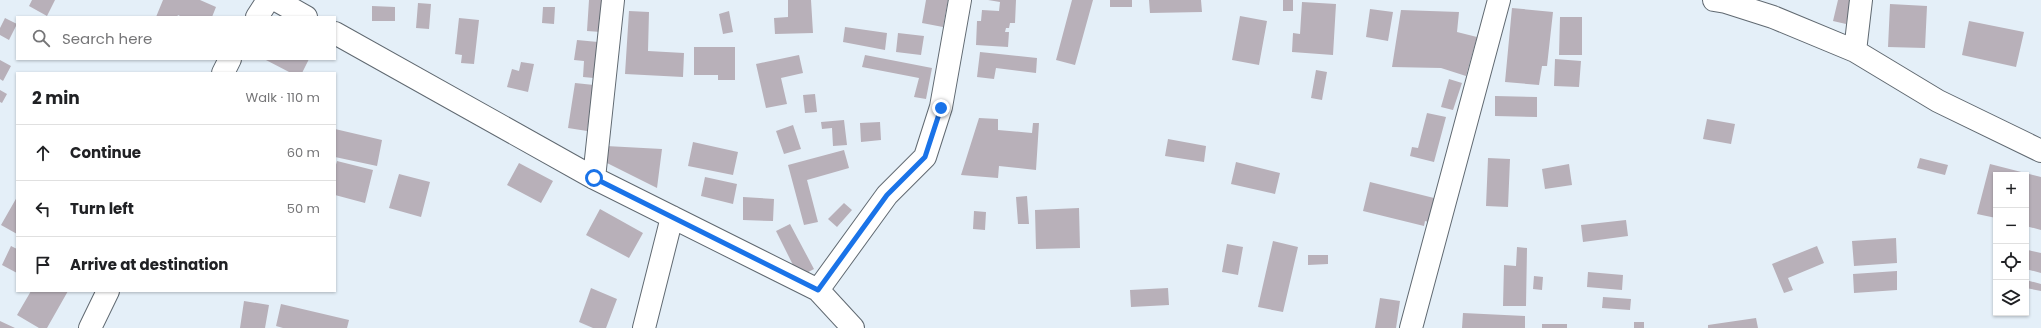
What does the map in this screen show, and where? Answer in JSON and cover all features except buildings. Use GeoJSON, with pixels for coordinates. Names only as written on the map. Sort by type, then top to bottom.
{"type":"FeatureCollection","features":[{"type":"Feature","properties":{"kind":"street"},"geometry":{"type":"LineString","coordinates":[[258,16],[268,0]]}},
{"type":"Feature","properties":{"kind":"street"},"geometry":{"type":"LineString","coordinates":[[276,0],[304,16]]}},
{"type":"Feature","properties":{"kind":"street"},"geometry":{"type":"LineString","coordinates":[[594,178],[613,0]]}},
{"type":"Feature","properties":{"kind":"street"},"geometry":{"type":"LineString","coordinates":[[818,290],[887,195],[925,157],[941,108],[960,0]]}},
{"type":"Feature","properties":{"kind":"street"},"geometry":{"type":"LineString","coordinates":[[1411,328],[1499,0]]}},
{"type":"Feature","properties":{"kind":"street"},"geometry":{"type":"LineString","coordinates":[[1714,0],[1726,2],[1773,17],[1855,51],[1938,101],[2041,151]]}},
{"type":"Feature","properties":{"kind":"street"},"geometry":{"type":"LineString","coordinates":[[1855,51],[1861,0]]}},
{"type":"Feature","properties":{"kind":"street"},"geometry":{"type":"LineString","coordinates":[[336,34],[594,178],[818,290],[853,328]]}},
{"type":"Feature","properties":{"kind":"street"},"geometry":{"type":"LineString","coordinates":[[224,72],[230,60]]}},
{"type":"Feature","properties":{"kind":"street"},"geometry":{"type":"LineString","coordinates":[[644,328],[672,217]]}},
{"type":"Feature","properties":{"kind":"street"},"geometry":{"type":"LineString","coordinates":[[90,328],[108,292]]}},
{"type":"Feature","properties":{"kind":"route"},"geometry":{"type":"LineString","coordinates":[[594,178],[818,290],[887,195],[925,157],[941,108]]}}]}
